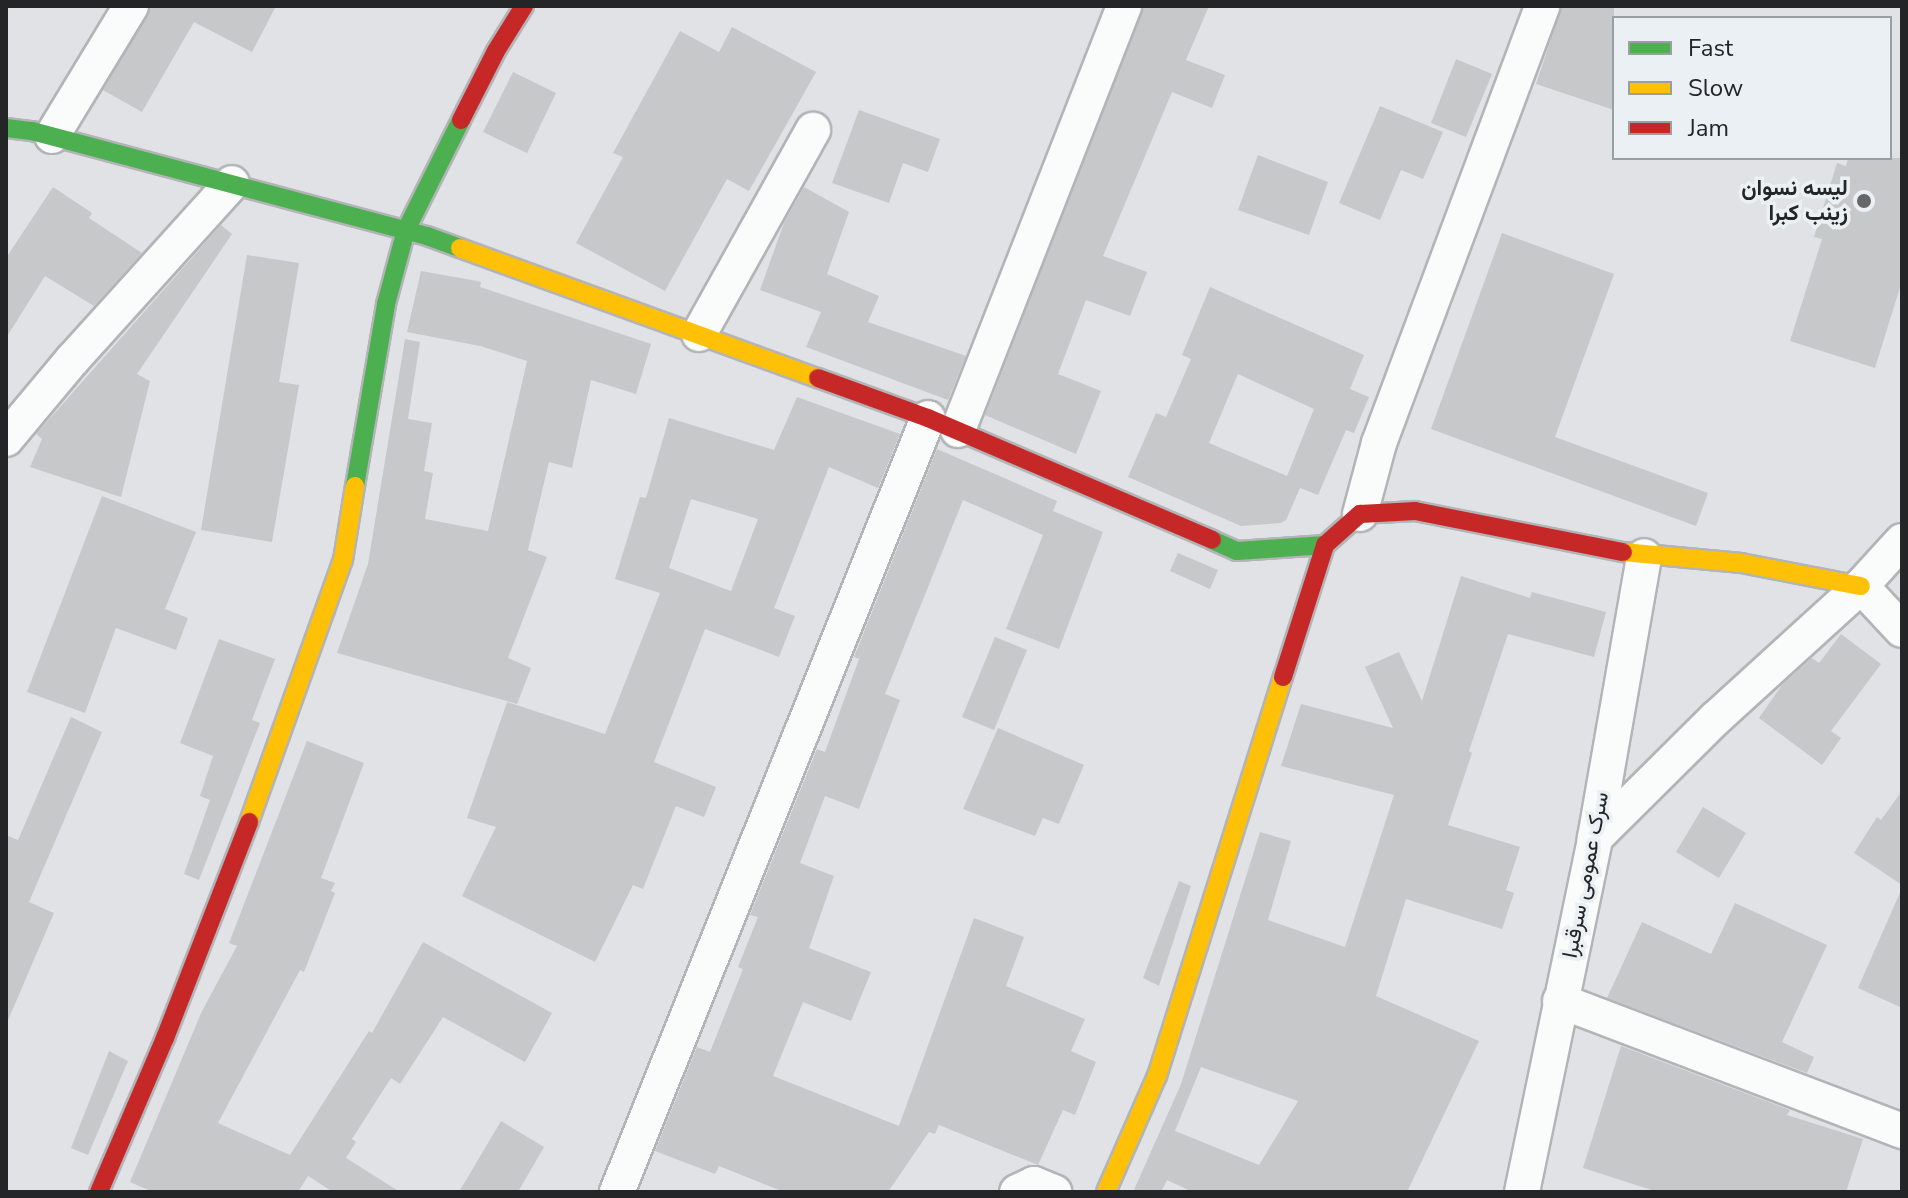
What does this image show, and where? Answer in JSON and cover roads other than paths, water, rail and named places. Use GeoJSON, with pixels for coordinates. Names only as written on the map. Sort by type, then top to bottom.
{"type":"FeatureCollection","features":[{"type":"Feature","properties":{"kind":"street"},"geometry":{"type":"LineString","coordinates":[[52,136],[131,6]]}},
{"type":"Feature","properties":{"kind":"street"},"geometry":{"type":"LineString","coordinates":[[99,1192],[165,1038],[282,734],[343,560],[386,304],[406,230],[496,51],[524,6]]}},
{"type":"Feature","properties":{"kind":"street"},"geometry":{"type":"LineString","coordinates":[[617,1192],[1124,6]]}},
{"type":"Feature","properties":{"kind":"street"},"geometry":{"type":"LineString","coordinates":[[1106,1192],[1157,1076],[1325,545],[1360,514],[1379,443],[1542,6]]}},
{"type":"Feature","properties":{"kind":"street"},"geometry":{"type":"LineString","coordinates":[[6,128],[52,136],[406,230],[943,424],[1237,551],[1325,545]]}},
{"type":"Feature","properties":{"kind":"street"},"geometry":{"type":"LineString","coordinates":[[699,334],[813,130]]}},
{"type":"Feature","properties":{"kind":"street"},"geometry":{"type":"LineString","coordinates":[[6,439],[73,359],[232,183]]}},
{"type":"Feature","properties":{"kind":"street"},"geometry":{"type":"LineString","coordinates":[[1360,514],[1415,511],[1644,556],[1741,563],[1861,586],[1902,630]]}},
{"type":"Feature","properties":{"kind":"street"},"geometry":{"type":"LineString","coordinates":[[1595,838],[1715,719],[1861,586],[1902,541]]}},
{"type":"Feature","properties":{"kind":"street","name":"سرک عمومی سرقبرا"},"geometry":{"type":"LineString","coordinates":[[1522,1192],[1595,838],[1644,556]]}},
{"type":"Feature","properties":{"kind":"street"},"geometry":{"type":"LineString","coordinates":[[1560,1001],[1902,1131]]}},
{"type":"Feature","properties":{"kind":"street"},"geometry":{"type":"LineString","coordinates":[[1017,1192],[1034,1184],[1054,1192]]}},
{"type":"Feature","properties":{"kind":"place","name":"لیسه نسوان زینب کبرا"},"geometry":{"type":"Point","coordinates":[1864,201]}}]}
